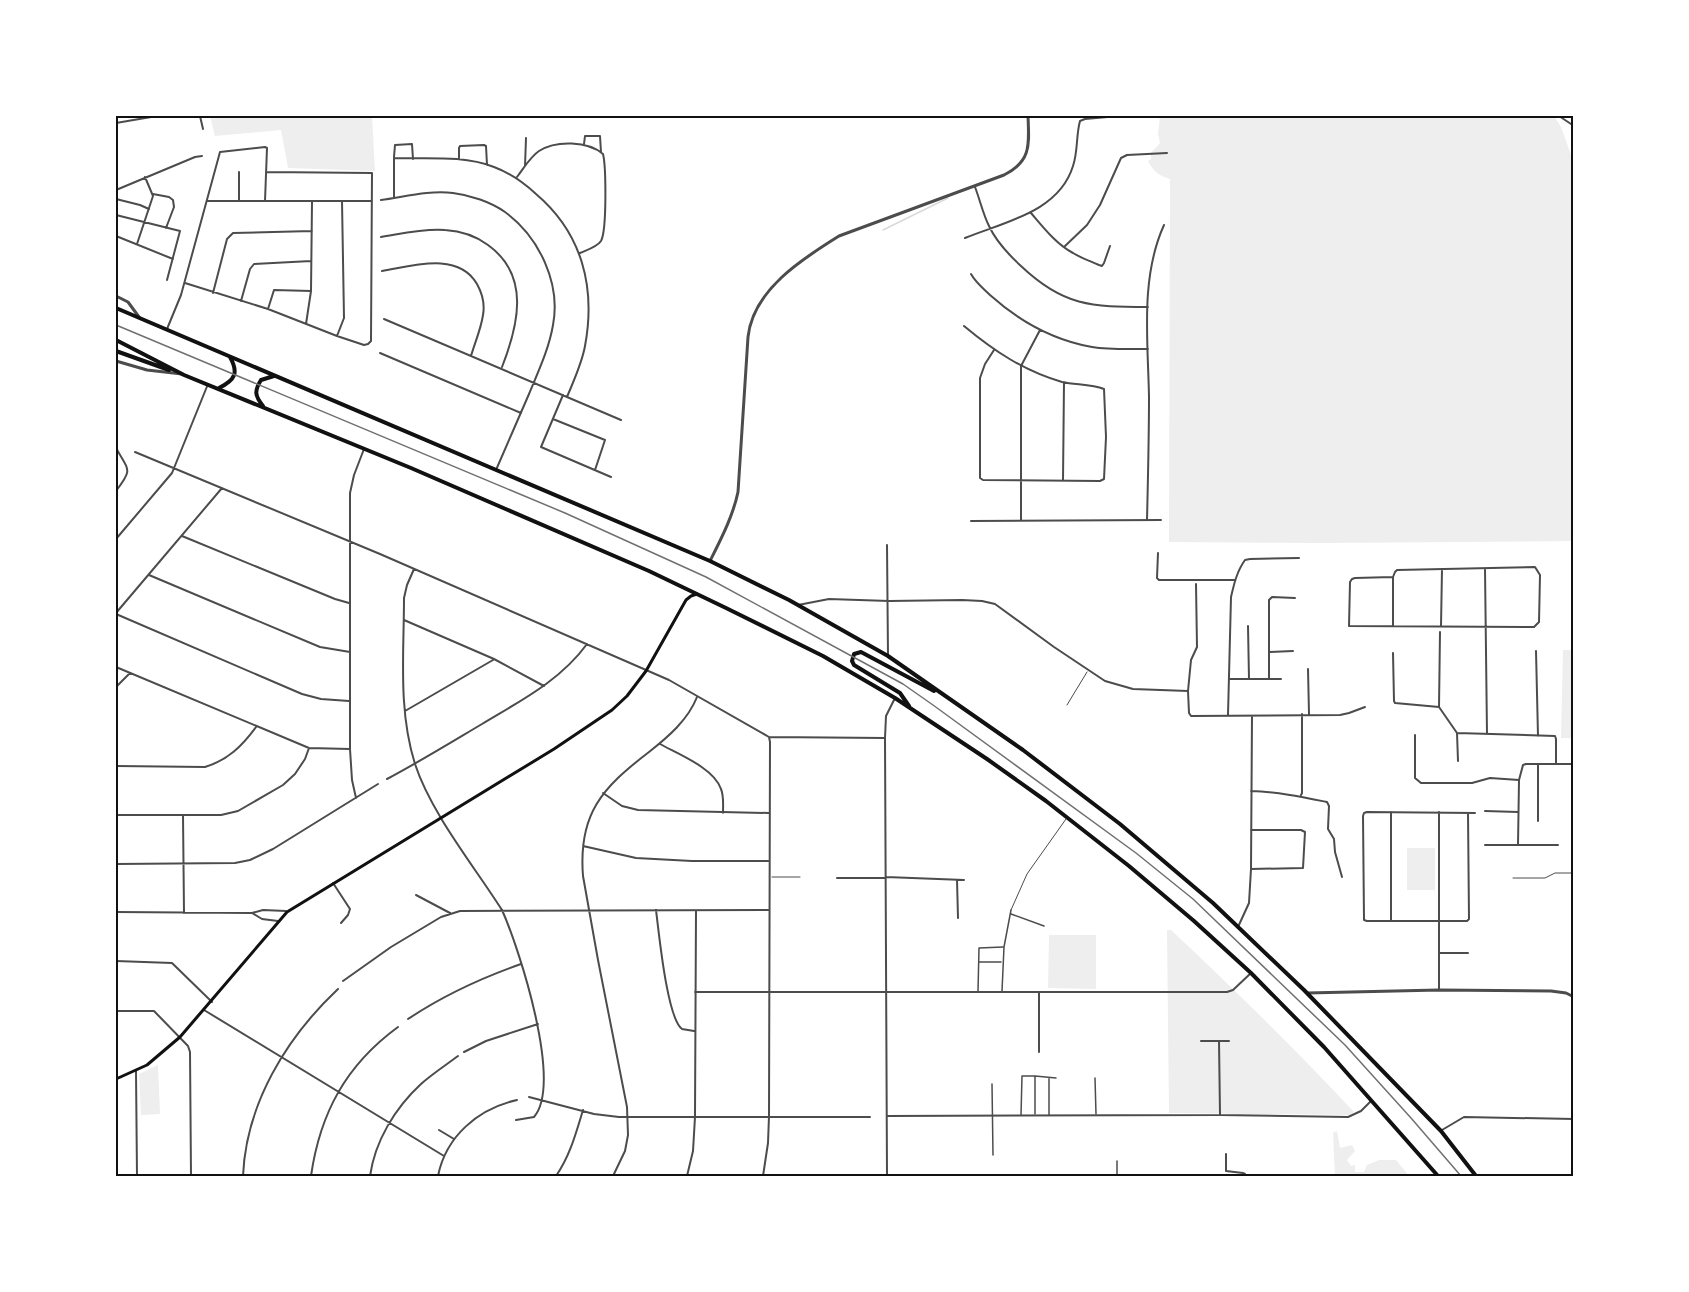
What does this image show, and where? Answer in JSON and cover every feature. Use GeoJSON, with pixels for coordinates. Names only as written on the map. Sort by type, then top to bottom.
{"type":"FeatureCollection","features":[{"type":"Feature","properties":{"kind":"main road"},"geometry":{"type":"LineString","coordinates":[[116,308],[710,561],[798,605],[888,656],[1023,750],[1169,865],[1307,993],[1440,1131],[1476,1176]]}},
{"type":"Feature","properties":{"kind":"main road"},"geometry":{"type":"LineString","coordinates":[[116,340],[184,375]]}},
{"type":"Feature","properties":{"kind":"main road"},"geometry":{"type":"LineString","coordinates":[[116,351],[219,388],[684,588],[823,656],[895,698],[993,763],[1067,817],[1142,876],[1194,921],[1324,1047],[1438,1176]]}},
{"type":"Feature","properties":{"kind":"main road"},"geometry":{"type":"LineString","coordinates":[[219,388],[229,383],[234,374],[235,367],[230,357]]}},
{"type":"Feature","properties":{"kind":"main road"},"geometry":{"type":"LineString","coordinates":[[265,408],[257,399],[255,392],[261,380],[274,376]]}},
{"type":"Feature","properties":{"kind":"main road"},"geometry":{"type":"LineString","coordinates":[[116,1080],[157,1058],[180,1036],[212,1002],[287,912],[554,749],[612,710],[627,696],[646,671],[686,600],[687,593],[684,588]]}},
{"type":"Feature","properties":{"kind":"main road"},"geometry":{"type":"LineString","coordinates":[[686,600],[697,594]]}},
{"type":"Feature","properties":{"kind":"main road"},"geometry":{"type":"LineString","coordinates":[[911,710],[900,693],[854,665],[852,661],[854,654],[861,652],[945,696]]}},
{"type":"Feature","properties":{"kind":"street"},"geometry":{"type":"LineString","coordinates":[[116,123],[157,116]]}},
{"type":"Feature","properties":{"kind":"street"},"geometry":{"type":"LineString","coordinates":[[200,116],[203,129]]}},
{"type":"Feature","properties":{"kind":"street"},"geometry":{"type":"LineString","coordinates":[[710,561],[736,503],[749,330],[759,305],[789,272],[839,236],[1013,170],[1023,162],[1028,145],[1028,116]]}},
{"type":"Feature","properties":{"kind":"street"},"geometry":{"type":"LineString","coordinates":[[965,238],[1031,213],[1049,201],[1062,188],[1072,169],[1080,121],[1119,116]]}},
{"type":"Feature","properties":{"kind":"street"},"geometry":{"type":"LineString","coordinates":[[1559,116],[1574,126]]}},
{"type":"Feature","properties":{"kind":"street"},"geometry":{"type":"LineString","coordinates":[[580,253],[600,243],[604,234],[605,178],[600,136],[585,136],[584,145]]}},
{"type":"Feature","properties":{"kind":"street"},"geometry":{"type":"LineString","coordinates":[[525,166],[526,138]]}},
{"type":"Feature","properties":{"kind":"street"},"geometry":{"type":"LineString","coordinates":[[394,198],[395,145],[412,144],[413,159]]}},
{"type":"Feature","properties":{"kind":"street"},"geometry":{"type":"LineString","coordinates":[[459,159],[460,146],[484,145],[486,146],[487,165]]}},
{"type":"Feature","properties":{"kind":"street"},"geometry":{"type":"LineString","coordinates":[[517,177],[535,155],[547,147],[584,145],[601,152]]}},
{"type":"Feature","properties":{"kind":"street"},"geometry":{"type":"LineString","coordinates":[[167,330],[185,283],[219,153],[264,147],[268,151],[266,201]]}},
{"type":"Feature","properties":{"kind":"street"},"geometry":{"type":"LineString","coordinates":[[1064,247],[1087,225],[1100,205],[1121,158],[1128,155],[1167,153]]}},
{"type":"Feature","properties":{"kind":"street"},"geometry":{"type":"LineString","coordinates":[[116,190],[202,156]]}},
{"type":"Feature","properties":{"kind":"street"},"geometry":{"type":"LineString","coordinates":[[394,158],[459,159],[487,165],[517,177],[554,211],[576,243],[588,290],[588,329],[583,356],[567,397]]}},
{"type":"Feature","properties":{"kind":"street"},"geometry":{"type":"LineString","coordinates":[[239,172],[239,201]]}},
{"type":"Feature","properties":{"kind":"street"},"geometry":{"type":"LineString","coordinates":[[185,283],[268,309],[364,345],[371,341],[373,175],[370,172],[267,172]]}},
{"type":"Feature","properties":{"kind":"street"},"geometry":{"type":"LineString","coordinates":[[137,244],[153,196],[145,177]]}},
{"type":"Feature","properties":{"kind":"street"},"geometry":{"type":"LineString","coordinates":[[974,186],[990,228],[1011,257],[1040,283],[1075,301],[1118,307],[1148,307]]}},
{"type":"Feature","properties":{"kind":"street"},"geometry":{"type":"LineString","coordinates":[[381,200],[434,192],[454,193],[486,202],[505,213],[530,238],[547,269],[555,305],[550,340],[496,470]]}},
{"type":"Feature","properties":{"kind":"street"},"geometry":{"type":"LineString","coordinates":[[152,194],[173,200],[174,207],[166,228]]}},
{"type":"Feature","properties":{"kind":"street"},"geometry":{"type":"LineString","coordinates":[[116,199],[149,209]]}},
{"type":"Feature","properties":{"kind":"street"},"geometry":{"type":"LineString","coordinates":[[306,324],[310,291],[312,200]]}},
{"type":"Feature","properties":{"kind":"street"},"geometry":{"type":"LineString","coordinates":[[207,201],[372,201]]}},
{"type":"Feature","properties":{"kind":"street"},"geometry":{"type":"LineString","coordinates":[[337,336],[344,318],[342,201]]}},
{"type":"Feature","properties":{"kind":"street"},"geometry":{"type":"LineString","coordinates":[[1031,213],[1049,235],[1072,253],[1102,266],[1110,246]]}},
{"type":"Feature","properties":{"kind":"street"},"geometry":{"type":"LineString","coordinates":[[116,215],[180,231],[167,280]]}},
{"type":"Feature","properties":{"kind":"street"},"geometry":{"type":"LineString","coordinates":[[1147,520],[1148,307],[1151,266],[1157,241],[1164,225]]}},
{"type":"Feature","properties":{"kind":"street"},"geometry":{"type":"LineString","coordinates":[[381,237],[445,230],[477,237],[498,253],[511,270],[518,303],[514,336],[501,368]]}},
{"type":"Feature","properties":{"kind":"street"},"geometry":{"type":"LineString","coordinates":[[213,293],[227,239],[232,233],[312,231]]}},
{"type":"Feature","properties":{"kind":"street"},"geometry":{"type":"LineString","coordinates":[[116,236],[173,259]]}},
{"type":"Feature","properties":{"kind":"street"},"geometry":{"type":"LineString","coordinates":[[241,301],[250,268],[254,264],[311,261]]}},
{"type":"Feature","properties":{"kind":"street"},"geometry":{"type":"LineString","coordinates":[[382,271],[418,265],[446,264],[469,272],[481,292],[484,307],[471,356]]}},
{"type":"Feature","properties":{"kind":"street"},"geometry":{"type":"LineString","coordinates":[[971,274],[977,283],[1006,309],[1040,330],[1068,341],[1094,347],[1148,349]]}},
{"type":"Feature","properties":{"kind":"street"},"geometry":{"type":"LineString","coordinates":[[268,309],[274,290],[310,291]]}},
{"type":"Feature","properties":{"kind":"street"},"geometry":{"type":"LineString","coordinates":[[116,296],[128,302],[140,318]]}},
{"type":"Feature","properties":{"kind":"street"},"geometry":{"type":"LineString","coordinates":[[384,319],[621,420]]}},
{"type":"Feature","properties":{"kind":"street"},"geometry":{"type":"LineString","coordinates":[[964,326],[994,350],[1021,366],[1064,382],[1104,389],[1106,437],[1104,479],[983,480],[980,478],[980,378],[994,350]]}},
{"type":"Feature","properties":{"kind":"street"},"geometry":{"type":"LineString","coordinates":[[1021,520],[1021,366],[1040,330]]}},
{"type":"Feature","properties":{"kind":"street"},"geometry":{"type":"LineString","coordinates":[[380,352],[521,413]]}},
{"type":"Feature","properties":{"kind":"street"},"geometry":{"type":"LineString","coordinates":[[116,362],[147,370],[184,375]]}},
{"type":"Feature","properties":{"kind":"street"},"geometry":{"type":"LineString","coordinates":[[1063,480],[1064,382]]}},
{"type":"Feature","properties":{"kind":"street"},"geometry":{"type":"LineString","coordinates":[[116,539],[174,469],[208,384]]}},
{"type":"Feature","properties":{"kind":"street"},"geometry":{"type":"LineString","coordinates":[[563,395],[541,447],[611,477]]}},
{"type":"Feature","properties":{"kind":"street"},"geometry":{"type":"LineString","coordinates":[[553,419],[604,440],[594,471]]}},
{"type":"Feature","properties":{"kind":"street"},"geometry":{"type":"LineString","coordinates":[[116,448],[128,473],[116,491]]}},
{"type":"Feature","properties":{"kind":"street"},"geometry":{"type":"LineString","coordinates":[[356,798],[352,780],[349,701],[351,487],[364,449]]}},
{"type":"Feature","properties":{"kind":"street"},"geometry":{"type":"LineString","coordinates":[[135,452],[350,541],[672,681],[769,737],[885,738]]}},
{"type":"Feature","properties":{"kind":"street"},"geometry":{"type":"LineString","coordinates":[[222,488],[116,614],[312,697],[349,701]]}},
{"type":"Feature","properties":{"kind":"street"},"geometry":{"type":"LineString","coordinates":[[971,520],[1161,520]]}},
{"type":"Feature","properties":{"kind":"street"},"geometry":{"type":"LineString","coordinates":[[182,536],[335,599],[351,603]]}},
{"type":"Feature","properties":{"kind":"street"},"geometry":{"type":"LineString","coordinates":[[887,545],[888,656]]}},
{"type":"Feature","properties":{"kind":"street"},"geometry":{"type":"LineString","coordinates":[[1158,553],[1157,578],[1159,580],[1235,580]]}},
{"type":"Feature","properties":{"kind":"street"},"geometry":{"type":"LineString","coordinates":[[1228,715],[1232,597],[1235,580],[1245,560],[1299,558]]}},
{"type":"Feature","properties":{"kind":"street"},"geometry":{"type":"LineString","coordinates":[[1393,577],[1352,579],[1350,582],[1349,626],[1534,627],[1539,622],[1540,575],[1535,567],[1402,569],[1395,572],[1393,577],[1393,626]]}},
{"type":"Feature","properties":{"kind":"street"},"geometry":{"type":"LineString","coordinates":[[1442,568],[1442,626]]}},
{"type":"Feature","properties":{"kind":"street"},"geometry":{"type":"LineString","coordinates":[[414,569],[405,592],[404,693],[408,736],[415,764],[426,791],[502,910],[510,929],[538,1024],[543,1059],[541,1099],[538,1112],[534,1117],[516,1120]]}},
{"type":"Feature","properties":{"kind":"street"},"geometry":{"type":"LineString","coordinates":[[1485,569],[1487,734]]}},
{"type":"Feature","properties":{"kind":"street"},"geometry":{"type":"LineString","coordinates":[[149,574],[320,648],[350,652]]}},
{"type":"Feature","properties":{"kind":"street"},"geometry":{"type":"LineString","coordinates":[[1196,584],[1197,647],[1191,660],[1188,691],[1191,716],[1345,715],[1365,707]]}},
{"type":"Feature","properties":{"kind":"street"},"geometry":{"type":"LineString","coordinates":[[1269,679],[1270,598],[1295,598]]}},
{"type":"Feature","properties":{"kind":"street"},"geometry":{"type":"LineString","coordinates":[[798,605],[829,599],[982,601],[994,604],[1105,681],[1132,689],[1188,691]]}},
{"type":"Feature","properties":{"kind":"street"},"geometry":{"type":"LineString","coordinates":[[404,620],[494,659],[544,687]]}},
{"type":"Feature","properties":{"kind":"street"},"geometry":{"type":"LineString","coordinates":[[1248,626],[1249,679]]}},
{"type":"Feature","properties":{"kind":"street"},"geometry":{"type":"LineString","coordinates":[[1440,632],[1439,707],[1457,733],[1458,761]]}},
{"type":"Feature","properties":{"kind":"street"},"geometry":{"type":"LineString","coordinates":[[387,779],[544,687],[567,668],[587,644]]}},
{"type":"Feature","properties":{"kind":"street"},"geometry":{"type":"LineString","coordinates":[[1269,652],[1293,651]]}},
{"type":"Feature","properties":{"kind":"street"},"geometry":{"type":"LineString","coordinates":[[1536,651],[1538,736]]}},
{"type":"Feature","properties":{"kind":"street"},"geometry":{"type":"LineString","coordinates":[[1393,653],[1395,703],[1439,707]]}},
{"type":"Feature","properties":{"kind":"street"},"geometry":{"type":"LineString","coordinates":[[405,711],[494,659]]}},
{"type":"Feature","properties":{"kind":"street"},"geometry":{"type":"LineString","coordinates":[[116,667],[309,748],[350,749]]}},
{"type":"Feature","properties":{"kind":"street"},"geometry":{"type":"LineString","coordinates":[[1308,669],[1309,714]]}},
{"type":"Feature","properties":{"kind":"street"},"geometry":{"type":"LineString","coordinates":[[116,687],[130,673]]}},
{"type":"Feature","properties":{"kind":"street"},"geometry":{"type":"LineString","coordinates":[[1229,679],[1281,679]]}},
{"type":"Feature","properties":{"kind":"street"},"geometry":{"type":"LineString","coordinates":[[613,1176],[625,1151],[628,1117],[589,910],[583,870],[583,846],[588,820],[603,793],[626,770],[660,744],[684,719],[698,696]]}},
{"type":"Feature","properties":{"kind":"street"},"geometry":{"type":"LineString","coordinates":[[887,1176],[885,738],[886,716],[895,698]]}},
{"type":"Feature","properties":{"kind":"street"},"geometry":{"type":"LineString","coordinates":[[1301,795],[1302,714]]}},
{"type":"Feature","properties":{"kind":"street"},"geometry":{"type":"LineString","coordinates":[[1238,927],[1249,903],[1251,715]]}},
{"type":"Feature","properties":{"kind":"street"},"geometry":{"type":"LineString","coordinates":[[116,766],[205,767],[218,763],[236,752],[256,727]]}},
{"type":"Feature","properties":{"kind":"street"},"geometry":{"type":"LineString","coordinates":[[1457,733],[1555,736],[1556,764]]}},
{"type":"Feature","properties":{"kind":"street"},"geometry":{"type":"LineString","coordinates":[[1415,735],[1415,778],[1417,782],[1472,783],[1490,778],[1519,780]]}},
{"type":"Feature","properties":{"kind":"street"},"geometry":{"type":"LineString","coordinates":[[763,1176],[769,1116],[769,737]]}},
{"type":"Feature","properties":{"kind":"street"},"geometry":{"type":"LineString","coordinates":[[660,744],[713,775],[722,791],[723,813]]}},
{"type":"Feature","properties":{"kind":"street"},"geometry":{"type":"LineString","coordinates":[[116,815],[231,814],[284,785],[295,774],[309,748]]}},
{"type":"Feature","properties":{"kind":"street"},"geometry":{"type":"LineString","coordinates":[[1518,845],[1521,769],[1526,764],[1574,765]]}},
{"type":"Feature","properties":{"kind":"street"},"geometry":{"type":"LineString","coordinates":[[1538,764],[1538,821]]}},
{"type":"Feature","properties":{"kind":"street"},"geometry":{"type":"LineString","coordinates":[[116,864],[235,863],[250,860],[273,849],[378,784]]}},
{"type":"Feature","properties":{"kind":"street"},"geometry":{"type":"LineString","coordinates":[[1251,791],[1301,795],[1327,802],[1329,804],[1328,829],[1334,839],[1342,878]]}},
{"type":"Feature","properties":{"kind":"street"},"geometry":{"type":"LineString","coordinates":[[603,793],[622,806],[638,810],[769,813]]}},
{"type":"Feature","properties":{"kind":"street"},"geometry":{"type":"LineString","coordinates":[[1391,812],[1391,922]]}},
{"type":"Feature","properties":{"kind":"street"},"geometry":{"type":"LineString","coordinates":[[1468,813],[1469,919],[1440,922],[1364,920],[1364,813],[1391,812],[1475,813]]}},
{"type":"Feature","properties":{"kind":"street"},"geometry":{"type":"LineString","coordinates":[[1439,812],[1439,990]]}},
{"type":"Feature","properties":{"kind":"street"},"geometry":{"type":"LineString","coordinates":[[1485,812],[1518,812]]}},
{"type":"Feature","properties":{"kind":"street"},"geometry":{"type":"LineString","coordinates":[[183,815],[184,913]]}},
{"type":"Feature","properties":{"kind":"street"},"geometry":{"type":"LineString","coordinates":[[1251,830],[1301,830],[1305,832],[1303,868],[1251,869]]}},
{"type":"Feature","properties":{"kind":"street"},"geometry":{"type":"LineString","coordinates":[[1485,845],[1558,845]]}},
{"type":"Feature","properties":{"kind":"street"},"geometry":{"type":"LineString","coordinates":[[583,846],[636,858],[769,861]]}},
{"type":"Feature","properties":{"kind":"street"},"geometry":{"type":"LineString","coordinates":[[837,878],[964,880]]}},
{"type":"Feature","properties":{"kind":"street"},"geometry":{"type":"LineString","coordinates":[[957,880],[958,918]]}},
{"type":"Feature","properties":{"kind":"street"},"geometry":{"type":"LineString","coordinates":[[333,883],[350,909],[348,915],[340,923]]}},
{"type":"Feature","properties":{"kind":"street"},"geometry":{"type":"LineString","coordinates":[[417,894],[450,913]]}},
{"type":"Feature","properties":{"kind":"street"},"geometry":{"type":"LineString","coordinates":[[116,912],[252,913],[263,910],[287,912]]}},
{"type":"Feature","properties":{"kind":"street"},"geometry":{"type":"LineString","coordinates":[[656,910],[668,991],[676,1022],[682,1029],[695,1031]]}},
{"type":"Feature","properties":{"kind":"street"},"geometry":{"type":"LineString","coordinates":[[343,981],[391,947],[441,917],[460,911],[768,910]]}},
{"type":"Feature","properties":{"kind":"street"},"geometry":{"type":"LineString","coordinates":[[1002,992],[1004,947],[1011,910]]}},
{"type":"Feature","properties":{"kind":"street"},"geometry":{"type":"LineString","coordinates":[[687,1176],[693,1151],[695,1117],[696,911]]}},
{"type":"Feature","properties":{"kind":"street"},"geometry":{"type":"LineString","coordinates":[[252,913],[262,919],[278,921]]}},
{"type":"Feature","properties":{"kind":"street"},"geometry":{"type":"LineString","coordinates":[[1010,914],[1044,926]]}},
{"type":"Feature","properties":{"kind":"street"},"geometry":{"type":"LineString","coordinates":[[978,992],[979,948],[1004,947]]}},
{"type":"Feature","properties":{"kind":"street"},"geometry":{"type":"LineString","coordinates":[[1439,953],[1468,952]]}},
{"type":"Feature","properties":{"kind":"street"},"geometry":{"type":"LineString","coordinates":[[116,962],[172,963],[212,1002]]}},
{"type":"Feature","properties":{"kind":"street"},"geometry":{"type":"LineString","coordinates":[[978,962],[1003,962]]}},
{"type":"Feature","properties":{"kind":"street"},"geometry":{"type":"LineString","coordinates":[[408,1019],[444,996],[521,964]]}},
{"type":"Feature","properties":{"kind":"street"},"geometry":{"type":"LineString","coordinates":[[695,992],[1230,991],[1251,974]]}},
{"type":"Feature","properties":{"kind":"street"},"geometry":{"type":"LineString","coordinates":[[243,1176],[248,1141],[267,1083],[281,1056],[307,1020],[338,989]]}},
{"type":"Feature","properties":{"kind":"street"},"geometry":{"type":"LineString","coordinates":[[1307,993],[1439,990],[1559,992],[1574,997]]}},
{"type":"Feature","properties":{"kind":"street"},"geometry":{"type":"LineString","coordinates":[[1039,992],[1039,1052]]}},
{"type":"Feature","properties":{"kind":"street"},"geometry":{"type":"LineString","coordinates":[[204,1010],[444,1156]]}},
{"type":"Feature","properties":{"kind":"street"},"geometry":{"type":"LineString","coordinates":[[116,1011],[154,1011],[189,1046],[191,1176]]}},
{"type":"Feature","properties":{"kind":"street"},"geometry":{"type":"LineString","coordinates":[[464,1052],[486,1041],[538,1024]]}},
{"type":"Feature","properties":{"kind":"street"},"geometry":{"type":"LineString","coordinates":[[311,1176],[314,1151],[324,1120],[338,1091],[366,1055],[398,1027]]}},
{"type":"Feature","properties":{"kind":"street"},"geometry":{"type":"LineString","coordinates":[[1201,1041],[1229,1041]]}},
{"type":"Feature","properties":{"kind":"street"},"geometry":{"type":"LineString","coordinates":[[1219,1041],[1220,1115]]}},
{"type":"Feature","properties":{"kind":"street"},"geometry":{"type":"LineString","coordinates":[[370,1176],[375,1154],[390,1122],[404,1102],[422,1083],[458,1056]]}},
{"type":"Feature","properties":{"kind":"street"},"geometry":{"type":"LineString","coordinates":[[136,1071],[137,1176]]}},
{"type":"Feature","properties":{"kind":"street"},"geometry":{"type":"LineString","coordinates":[[1021,1116],[1022,1076],[1056,1078]]}},
{"type":"Feature","properties":{"kind":"street"},"geometry":{"type":"LineString","coordinates":[[1035,1076],[1035,1116]]}},
{"type":"Feature","properties":{"kind":"street"},"geometry":{"type":"LineString","coordinates":[[1049,1077],[1049,1116]]}},
{"type":"Feature","properties":{"kind":"street"},"geometry":{"type":"LineString","coordinates":[[1095,1078],[1096,1115]]}},
{"type":"Feature","properties":{"kind":"street"},"geometry":{"type":"LineString","coordinates":[[992,1084],[993,1155]]}},
{"type":"Feature","properties":{"kind":"street"},"geometry":{"type":"LineString","coordinates":[[529,1097],[607,1116],[870,1117]]}},
{"type":"Feature","properties":{"kind":"street"},"geometry":{"type":"LineString","coordinates":[[438,1176],[444,1156],[462,1130],[478,1116],[497,1106],[517,1100]]}},
{"type":"Feature","properties":{"kind":"street"},"geometry":{"type":"LineString","coordinates":[[887,1116],[1348,1117],[1361,1111],[1372,1100]]}},
{"type":"Feature","properties":{"kind":"street"},"geometry":{"type":"LineString","coordinates":[[556,1176],[570,1152],[583,1110]]}},
{"type":"Feature","properties":{"kind":"street"},"geometry":{"type":"LineString","coordinates":[[1440,1131],[1464,1117],[1574,1119]]}},
{"type":"Feature","properties":{"kind":"street"},"geometry":{"type":"LineString","coordinates":[[439,1130],[454,1139]]}},
{"type":"Feature","properties":{"kind":"street"},"geometry":{"type":"LineString","coordinates":[[1226,1154],[1226,1172],[1243,1173],[1245,1176]]}},
{"type":"Feature","properties":{"kind":"street"},"geometry":{"type":"LineString","coordinates":[[1117,1176],[1118,1161]]}},
{"type":"Feature","properties":{"kind":"lane"},"geometry":{"type":"LineString","coordinates":[[1067,705],[1088,670]]}},
{"type":"Feature","properties":{"kind":"lane"},"geometry":{"type":"LineString","coordinates":[[1011,910],[1027,874],[1067,817]]}},
{"type":"Feature","properties":{"kind":"lane"},"geometry":{"type":"LineString","coordinates":[[1513,878],[1545,878],[1553,873],[1574,873]]}},
{"type":"Feature","properties":{"kind":"lane"},"geometry":{"type":"LineString","coordinates":[[769,877],[800,877]]}},
{"type":"Feature","properties":{"kind":"shaded area"},"geometry":{"type":"Polygon","coordinates":[[[210,116],[372,116],[375,171],[288,168],[281,130],[215,136],[210,116]]]}},
{"type":"Feature","properties":{"kind":"shaded area"},"geometry":{"type":"Polygon","coordinates":[[[1160,116],[1554,116],[1561,127],[1574,163],[1573,541],[1169,542],[1170,179],[1157,173],[1148,161],[1151,159],[1151,153],[1160,143],[1158,134],[1160,116]]]}},
{"type":"Feature","properties":{"kind":"shaded area"},"geometry":{"type":"Polygon","coordinates":[[[1563,650],[1573,650],[1573,738],[1561,738],[1563,650]]]}},
{"type":"Feature","properties":{"kind":"shaded area"},"geometry":{"type":"Polygon","coordinates":[[[1407,848],[1435,848],[1435,890],[1407,890],[1407,848]]]}},
{"type":"Feature","properties":{"kind":"shaded area"},"geometry":{"type":"Polygon","coordinates":[[[1167,930],[1171,930],[1241,997],[1354,1112],[1349,1115],[1169,1113],[1167,930]]]}},
{"type":"Feature","properties":{"kind":"shaded area"},"geometry":{"type":"Polygon","coordinates":[[[1049,935],[1096,935],[1096,989],[1048,988],[1049,935]]]}},
{"type":"Feature","properties":{"kind":"shaded area"},"geometry":{"type":"Polygon","coordinates":[[[158,1065],[160,1114],[141,1115],[139,1074],[158,1065]]]}},
{"type":"Feature","properties":{"kind":"shaded area"},"geometry":{"type":"Polygon","coordinates":[[[1337,1131],[1340,1148],[1352,1145],[1355,1151],[1347,1160],[1351,1166],[1355,1165],[1355,1172],[1364,1172],[1367,1165],[1379,1160],[1396,1160],[1409,1176],[1335,1176],[1333,1133],[1337,1131]]]}},
{"type":"Feature","properties":{"kind":"waterway"},"geometry":{"type":"LineString","coordinates":[[883,230],[948,198]]}},
{"type":"Feature","properties":{"kind":"railway"},"geometry":{"type":"LineString","coordinates":[[116,325],[565,513],[706,577],[903,684],[1136,853],[1193,899],[1345,1045],[1461,1176]]}}]}
